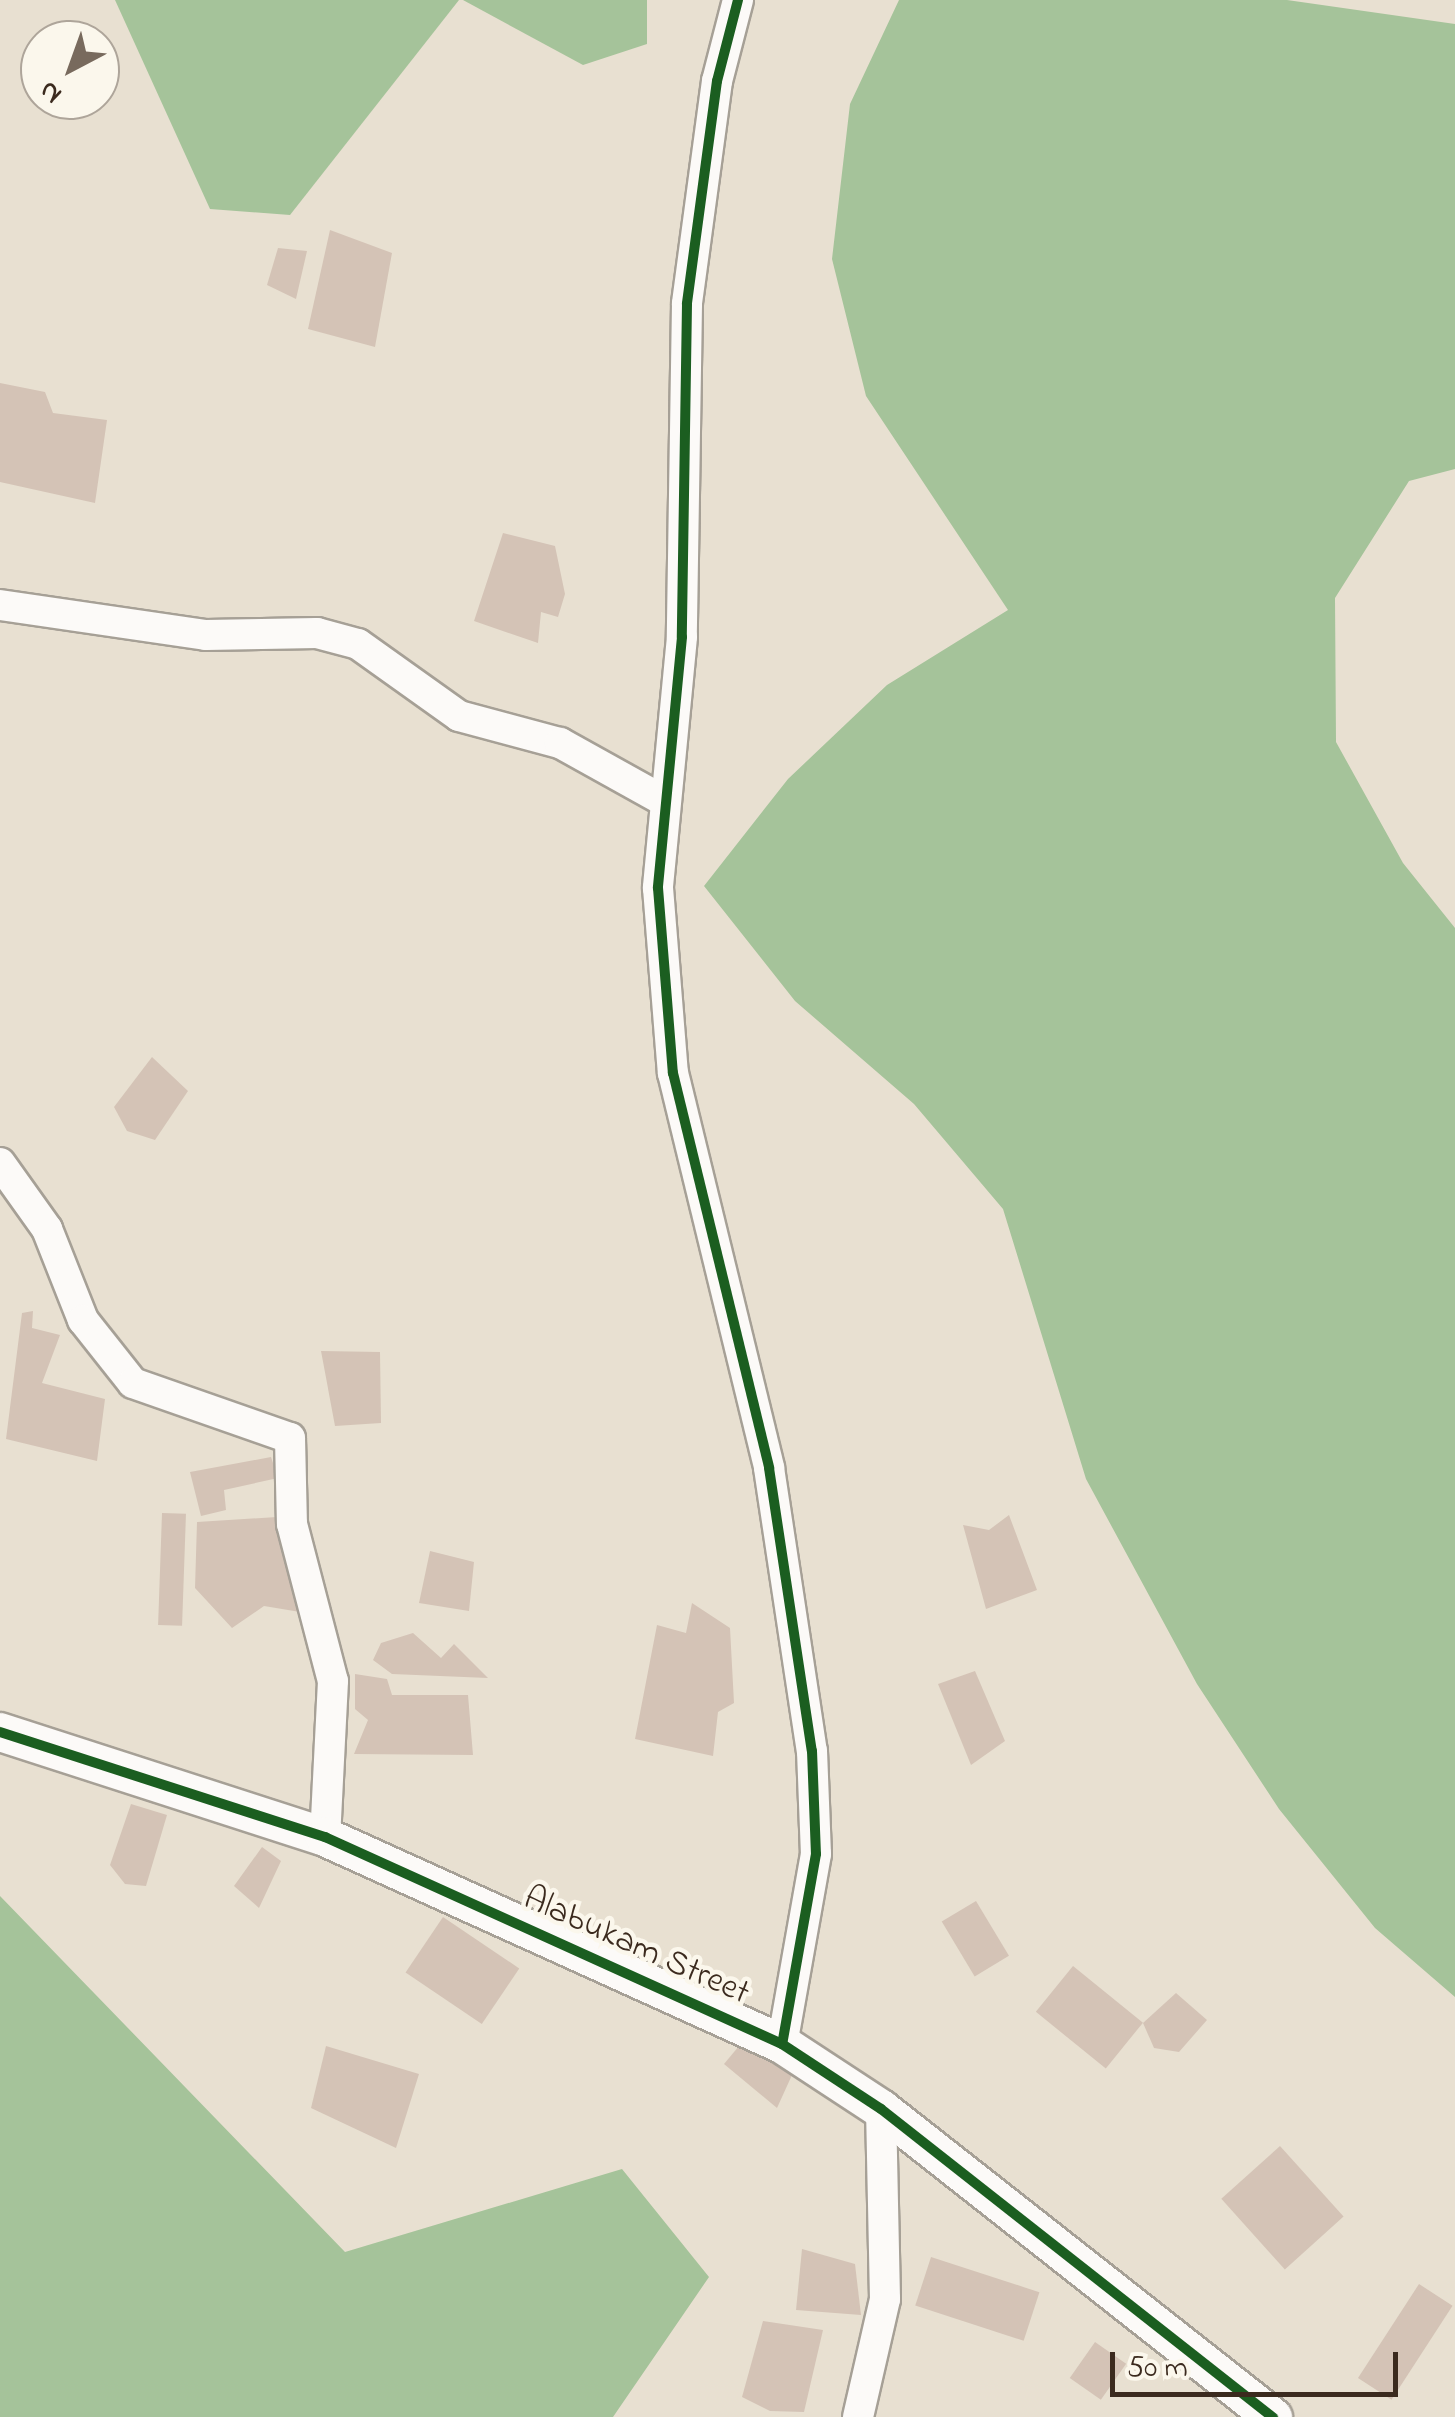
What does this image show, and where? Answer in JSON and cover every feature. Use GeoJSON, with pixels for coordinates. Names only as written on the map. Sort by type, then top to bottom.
{"type":"FeatureCollection","features":[{"type":"Feature","properties":{"kind":"street"},"geometry":{"type":"LineString","coordinates":[[738,0],[717,81],[687,304],[682,637],[661,800],[658,888],[674,1073],[769,1468],[812,1751],[816,1854],[782,2044]]}},
{"type":"Feature","properties":{"kind":"street"},"geometry":{"type":"LineString","coordinates":[[0,605],[206,635],[317,633],[358,644],[458,716],[560,743],[661,800]]}},
{"type":"Feature","properties":{"kind":"street"},"geometry":{"type":"LineString","coordinates":[[0,1163],[47,1229],[84,1320],[133,1383],[290,1438],[292,1524],[333,1681],[325,1836]]}},
{"type":"Feature","properties":{"kind":"street","name":"Alabukam Street"},"geometry":{"type":"LineString","coordinates":[[0,1732],[325,1836],[782,2044],[882,2109],[1274,2417]]}},
{"type":"Feature","properties":{"kind":"street"},"geometry":{"type":"LineString","coordinates":[[858,2417],[885,2299],[882,2109]]}},
{"type":"Feature","properties":{"kind":"green space"},"geometry":{"type":"Polygon","coordinates":[[[115,0],[459,0],[290,215],[210,209],[115,0]]]}},
{"type":"Feature","properties":{"kind":"green space"},"geometry":{"type":"Polygon","coordinates":[[[463,0],[647,0],[647,44],[583,65],[463,0]]]}},
{"type":"Feature","properties":{"kind":"green space"},"geometry":{"type":"Polygon","coordinates":[[[899,0],[1287,0],[1455,24],[1455,469],[1409,481],[1335,598],[1336,742],[1403,863],[1455,928],[1455,1997],[1375,1928],[1279,1809],[1197,1684],[1086,1479],[1003,1209],[914,1104],[795,1001],[704,886],[788,779],[887,685],[1008,610],[866,396],[832,259],[850,104],[899,0]]]}},
{"type":"Feature","properties":{"kind":"green space"},"geometry":{"type":"Polygon","coordinates":[[[0,1896],[345,2252],[622,2169],[709,2277],[613,2417],[0,2417],[0,1896]]]}},
{"type":"Feature","properties":{"kind":"building"},"geometry":{"type":"Polygon","coordinates":[[[330,230],[392,253],[375,347],[308,329],[330,230]]]}},
{"type":"Feature","properties":{"kind":"building"},"geometry":{"type":"Polygon","coordinates":[[[278,248],[307,251],[296,299],[267,285],[278,248]]]}},
{"type":"Feature","properties":{"kind":"building"},"geometry":{"type":"Polygon","coordinates":[[[0,383],[45,392],[53,413],[107,420],[95,503],[0,482],[0,383]]]}},
{"type":"Feature","properties":{"kind":"building"},"geometry":{"type":"Polygon","coordinates":[[[503,533],[555,546],[565,594],[558,617],[541,612],[538,643],[474,621],[503,533]]]}},
{"type":"Feature","properties":{"kind":"building"},"geometry":{"type":"Polygon","coordinates":[[[152,1057],[188,1091],[155,1140],[127,1131],[114,1107],[152,1057]]]}},
{"type":"Feature","properties":{"kind":"building"},"geometry":{"type":"Polygon","coordinates":[[[33,1311],[32,1328],[60,1335],[42,1383],[105,1399],[97,1461],[6,1439],[22,1313],[33,1311]]]}},
{"type":"Feature","properties":{"kind":"building"},"geometry":{"type":"Polygon","coordinates":[[[321,1351],[380,1352],[381,1423],[335,1426],[321,1351]]]}},
{"type":"Feature","properties":{"kind":"building"},"geometry":{"type":"Polygon","coordinates":[[[271,1457],[278,1478],[224,1490],[226,1510],[201,1516],[190,1472],[271,1457]]]}},
{"type":"Feature","properties":{"kind":"building"},"geometry":{"type":"Polygon","coordinates":[[[162,1513],[186,1514],[182,1626],[158,1625],[162,1513]]]}},
{"type":"Feature","properties":{"kind":"building"},"geometry":{"type":"Polygon","coordinates":[[[1009,1515],[1037,1590],[986,1609],[963,1525],[989,1530],[1009,1515]]]}},
{"type":"Feature","properties":{"kind":"building"},"geometry":{"type":"Polygon","coordinates":[[[277,1517],[300,1612],[264,1606],[232,1628],[195,1588],[197,1522],[277,1517]]]}},
{"type":"Feature","properties":{"kind":"building"},"geometry":{"type":"Polygon","coordinates":[[[430,1551],[474,1562],[469,1611],[419,1603],[430,1551]]]}},
{"type":"Feature","properties":{"kind":"building"},"geometry":{"type":"Polygon","coordinates":[[[692,1603],[730,1628],[734,1703],[718,1712],[713,1756],[635,1739],[657,1625],[686,1633],[692,1603]]]}},
{"type":"Feature","properties":{"kind":"building"},"geometry":{"type":"Polygon","coordinates":[[[413,1633],[441,1658],[454,1644],[488,1678],[392,1674],[373,1660],[381,1643],[413,1633]]]}},
{"type":"Feature","properties":{"kind":"building"},"geometry":{"type":"Polygon","coordinates":[[[975,1671],[1005,1741],[971,1765],[938,1684],[975,1671]]]}},
{"type":"Feature","properties":{"kind":"building"},"geometry":{"type":"Polygon","coordinates":[[[355,1674],[387,1679],[392,1695],[468,1695],[473,1755],[354,1754],[368,1720],[355,1709],[355,1674]]]}},
{"type":"Feature","properties":{"kind":"building"},"geometry":{"type":"Polygon","coordinates":[[[131,1804],[167,1815],[146,1886],[125,1884],[110,1865],[131,1804]]]}},
{"type":"Feature","properties":{"kind":"building"},"geometry":{"type":"Polygon","coordinates":[[[262,1847],[281,1861],[259,1908],[234,1886],[262,1847]]]}},
{"type":"Feature","properties":{"kind":"building"},"geometry":{"type":"Polygon","coordinates":[[[976,1901],[1009,1956],[975,1976],[942,1922],[976,1901]]]}},
{"type":"Feature","properties":{"kind":"building"},"geometry":{"type":"Polygon","coordinates":[[[443,1917],[519,1968],[482,2024],[406,1973],[443,1917]]]}},
{"type":"Feature","properties":{"kind":"building"},"geometry":{"type":"Polygon","coordinates":[[[1073,1966],[1143,2023],[1106,2068],[1036,2012],[1073,1966]]]}},
{"type":"Feature","properties":{"kind":"building"},"geometry":{"type":"Polygon","coordinates":[[[1176,1993],[1207,2020],[1179,2052],[1154,2048],[1143,2023],[1176,1993]]]}},
{"type":"Feature","properties":{"kind":"building"},"geometry":{"type":"Polygon","coordinates":[[[744,2040],[797,2064],[777,2108],[724,2064],[744,2040]]]}},
{"type":"Feature","properties":{"kind":"building"},"geometry":{"type":"Polygon","coordinates":[[[326,2046],[419,2074],[396,2148],[311,2108],[326,2046]]]}},
{"type":"Feature","properties":{"kind":"building"},"geometry":{"type":"Polygon","coordinates":[[[1280,2146],[1344,2217],[1285,2269],[1221,2199],[1280,2146]]]}},
{"type":"Feature","properties":{"kind":"building"},"geometry":{"type":"Polygon","coordinates":[[[802,2249],[855,2264],[861,2315],[796,2310],[802,2249]]]}},
{"type":"Feature","properties":{"kind":"building"},"geometry":{"type":"Polygon","coordinates":[[[931,2257],[1039,2292],[1024,2341],[915,2306],[931,2257]]]}},
{"type":"Feature","properties":{"kind":"building"},"geometry":{"type":"Polygon","coordinates":[[[1419,2284],[1453,2306],[1392,2400],[1358,2378],[1419,2284]]]}},
{"type":"Feature","properties":{"kind":"building"},"geometry":{"type":"Polygon","coordinates":[[[763,2321],[823,2330],[804,2412],[770,2411],[742,2397],[763,2321]]]}},
{"type":"Feature","properties":{"kind":"building"},"geometry":{"type":"Polygon","coordinates":[[[1095,2342],[1126,2364],[1101,2400],[1070,2378],[1095,2342]]]}},
{"type":"Feature","properties":{"kind":"cycle path"},"geometry":{"type":"LineString","coordinates":[[738,0],[717,81],[687,304],[682,637],[658,888],[673,1073],[769,1468],[812,1751],[816,1854],[782,2044]]}},
{"type":"Feature","properties":{"kind":"cycle path"},"geometry":{"type":"LineString","coordinates":[[0,1732],[325,1837],[782,2044],[881,2109],[1273,2417]]}}]}
